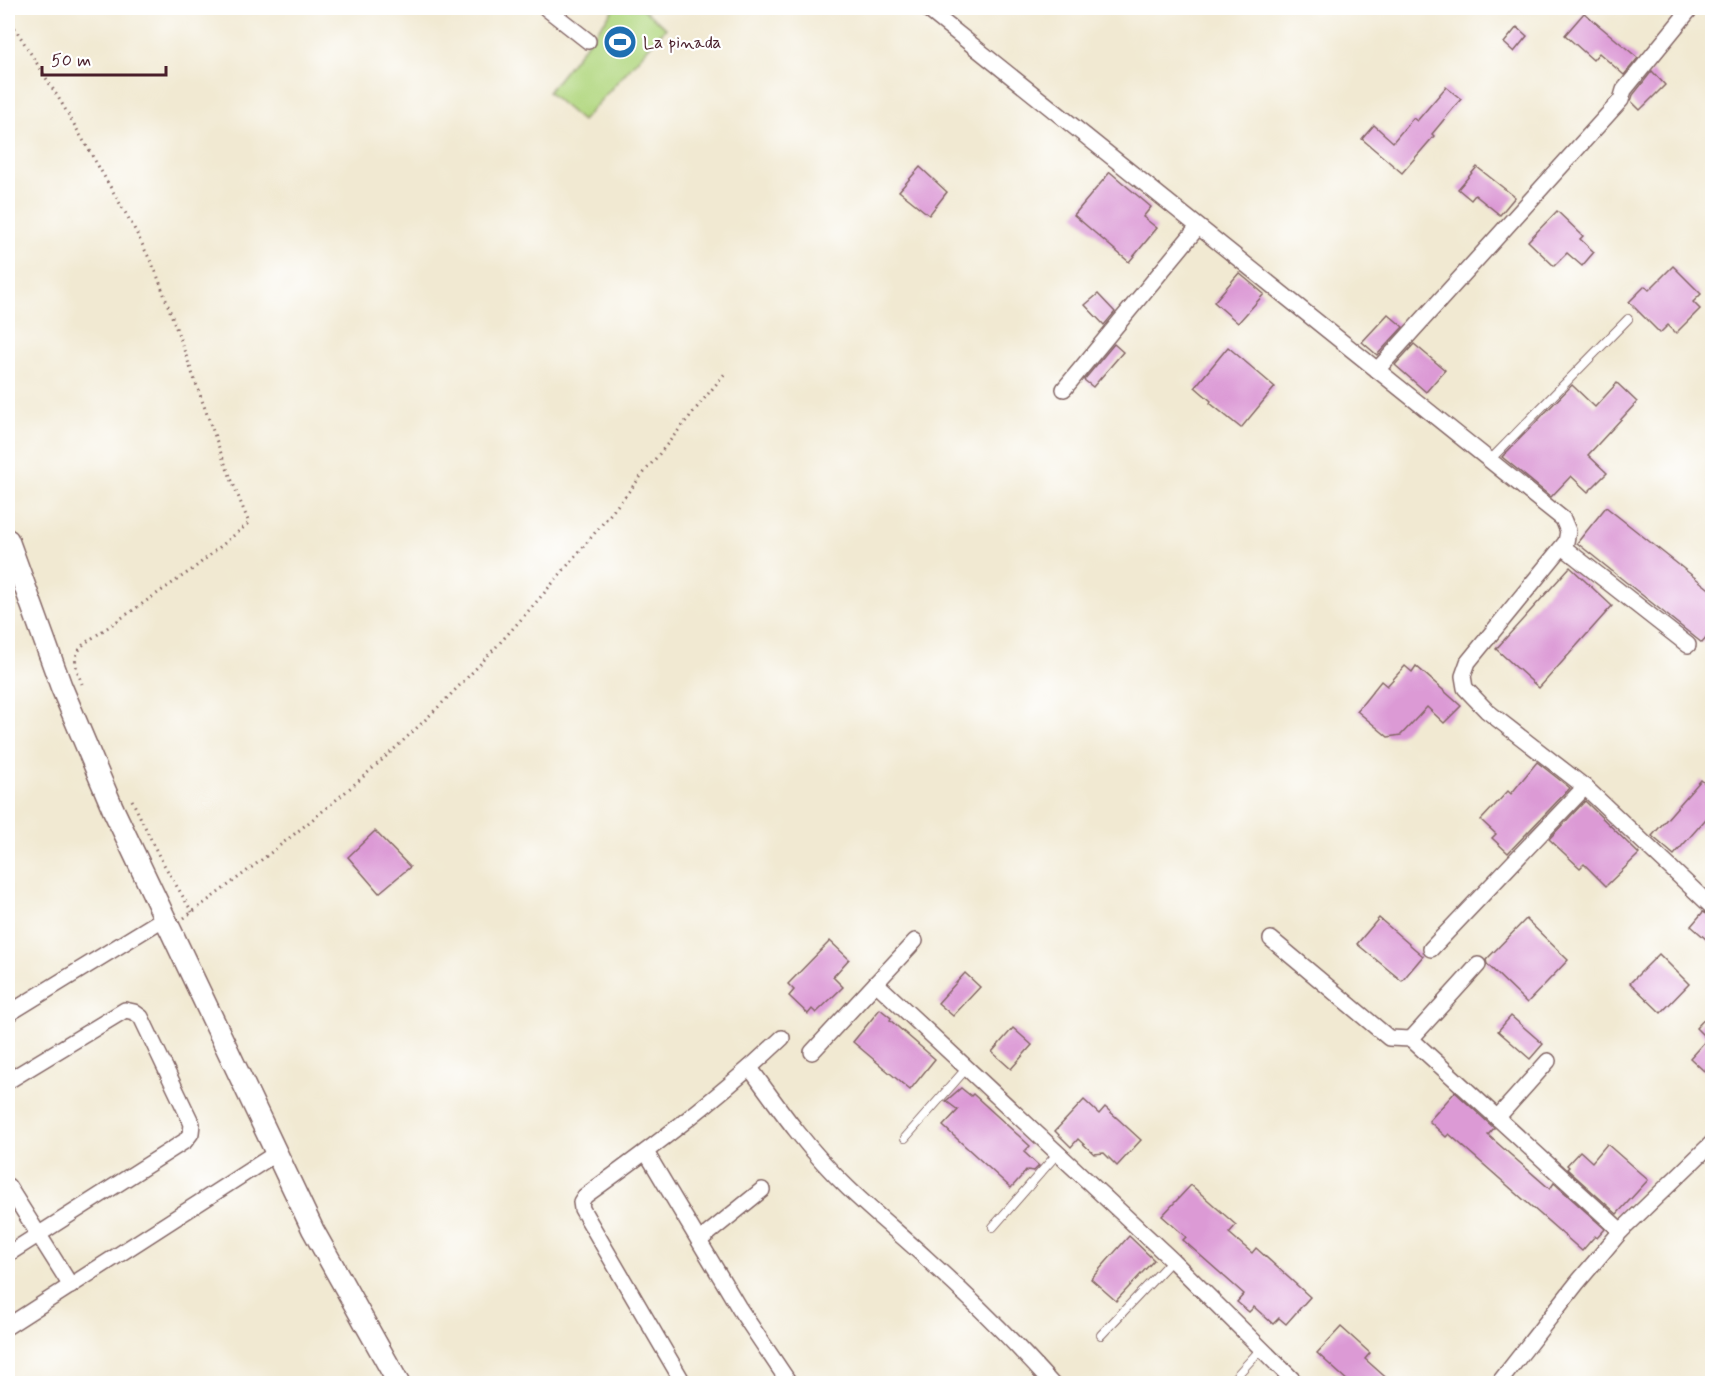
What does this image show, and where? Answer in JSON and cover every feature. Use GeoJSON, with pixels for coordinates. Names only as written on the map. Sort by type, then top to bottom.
{"type":"FeatureCollection","features":[{"type":"Feature","properties":{"kind":"street"},"geometry":{"type":"LineString","coordinates":[[546,8],[588,41]]}},
{"type":"Feature","properties":{"kind":"street"},"geometry":{"type":"LineString","coordinates":[[926,8],[1563,519],[1568,531],[1563,547],[1468,662],[1464,670],[1465,688],[1487,711],[1585,787],[1713,907]]}},
{"type":"Feature","properties":{"kind":"street"},"geometry":{"type":"LineString","coordinates":[[1377,370],[1621,100],[1624,90],[1690,8]]}},
{"type":"Feature","properties":{"kind":"street"},"geometry":{"type":"LineString","coordinates":[[1064,389],[1198,227]]}},
{"type":"Feature","properties":{"kind":"street"},"geometry":{"type":"LineString","coordinates":[[8,540],[80,734],[113,809],[314,1230],[399,1383]]}},
{"type":"Feature","properties":{"kind":"street"},"geometry":{"type":"LineString","coordinates":[[1563,547],[1688,645]]}},
{"type":"Feature","properties":{"kind":"street"},"geometry":{"type":"LineString","coordinates":[[1431,949],[1585,787]]}},
{"type":"Feature","properties":{"kind":"street"},"geometry":{"type":"LineString","coordinates":[[8,1014],[168,922]]}},
{"type":"Feature","properties":{"kind":"street"},"geometry":{"type":"LineString","coordinates":[[1271,939],[1389,1038],[1411,1040],[1621,1231]]}},
{"type":"Feature","properties":{"kind":"street"},"geometry":{"type":"LineString","coordinates":[[812,1052],[915,941]]}},
{"type":"Feature","properties":{"kind":"street"},"geometry":{"type":"LineString","coordinates":[[1411,1040],[1478,965]]}},
{"type":"Feature","properties":{"kind":"street"},"geometry":{"type":"LineString","coordinates":[[876,983],[1172,1260],[1297,1383]]}},
{"type":"Feature","properties":{"kind":"street"},"geometry":{"type":"LineString","coordinates":[[8,1082],[125,1010],[134,1012],[141,1017],[192,1124],[191,1133],[185,1141],[8,1254]]}},
{"type":"Feature","properties":{"kind":"street"},"geometry":{"type":"LineString","coordinates":[[684,1383],[582,1209],[581,1202],[585,1196],[646,1152],[750,1068],[782,1038]]}},
{"type":"Feature","properties":{"kind":"street"},"geometry":{"type":"LineString","coordinates":[[1497,1118],[1548,1061]]}},
{"type":"Feature","properties":{"kind":"street"},"geometry":{"type":"LineString","coordinates":[[750,1068],[801,1138],[824,1164],[1005,1333],[1052,1383]]}},
{"type":"Feature","properties":{"kind":"street"},"geometry":{"type":"LineString","coordinates":[[1498,1383],[1576,1283],[1621,1231],[1713,1143]]}},
{"type":"Feature","properties":{"kind":"street"},"geometry":{"type":"LineString","coordinates":[[8,1326],[278,1152]]}},
{"type":"Feature","properties":{"kind":"street"},"geometry":{"type":"LineString","coordinates":[[646,1152],[739,1308],[790,1383]]}},
{"type":"Feature","properties":{"kind":"street"},"geometry":{"type":"LineString","coordinates":[[8,1186],[71,1286]]}},
{"type":"Feature","properties":{"kind":"street"},"geometry":{"type":"LineString","coordinates":[[700,1240],[762,1190]]}},
{"type":"Feature","properties":{"kind":"lane"},"geometry":{"type":"LineString","coordinates":[[1490,460],[1628,319]]}},
{"type":"Feature","properties":{"kind":"lane"},"geometry":{"type":"LineString","coordinates":[[904,1138],[966,1069]]}},
{"type":"Feature","properties":{"kind":"lane"},"geometry":{"type":"LineString","coordinates":[[993,1227],[1057,1154]]}},
{"type":"Feature","properties":{"kind":"lane"},"geometry":{"type":"LineString","coordinates":[[1101,1335],[1172,1260]]}},
{"type":"Feature","properties":{"kind":"lane"},"geometry":{"type":"LineString","coordinates":[[1228,1383],[1261,1349]]}},
{"type":"Feature","properties":{"kind":"path"},"geometry":{"type":"LineString","coordinates":[[8,17],[61,102],[133,226],[156,272],[222,456],[249,523],[193,569],[80,647],[75,663],[85,692]]}},
{"type":"Feature","properties":{"kind":"path"},"geometry":{"type":"LineString","coordinates":[[168,922],[192,912],[300,830],[411,734],[518,623],[727,371]]}},
{"type":"Feature","properties":{"kind":"path"},"geometry":{"type":"LineString","coordinates":[[130,797],[164,866],[192,912]]}},
{"type":"Feature","properties":{"kind":"green space","name":"La pinada"},"geometry":{"type":"Polygon","coordinates":[[[615,8],[641,8],[666,28],[582,121],[548,92],[615,8]]]}},
{"type":"Feature","properties":{"kind":"building"},"geometry":{"type":"Polygon","coordinates":[[[1584,13],[1638,58],[1624,75],[1599,53],[1593,60],[1565,35],[1584,13]]]}},
{"type":"Feature","properties":{"kind":"building"},"geometry":{"type":"Polygon","coordinates":[[[1517,27],[1527,36],[1514,52],[1504,43],[1517,27]]]}},
{"type":"Feature","properties":{"kind":"building"},"geometry":{"type":"Polygon","coordinates":[[[1652,71],[1665,85],[1640,110],[1631,101],[1633,95],[1652,71]]]}},
{"type":"Feature","properties":{"kind":"building"},"geometry":{"type":"Polygon","coordinates":[[[1446,87],[1461,99],[1432,134],[1434,136],[1402,173],[1362,139],[1374,125],[1393,142],[1413,118],[1417,121],[1446,87]]]}},
{"type":"Feature","properties":{"kind":"building"},"geometry":{"type":"Polygon","coordinates":[[[920,167],[947,192],[929,215],[899,191],[920,167]]]}},
{"type":"Feature","properties":{"kind":"building"},"geometry":{"type":"Polygon","coordinates":[[[1477,167],[1515,197],[1500,215],[1475,195],[1471,200],[1458,189],[1477,167]]]}},
{"type":"Feature","properties":{"kind":"building"},"geometry":{"type":"Polygon","coordinates":[[[1110,172],[1151,207],[1143,217],[1157,228],[1129,262],[1074,215],[1110,172]]]}},
{"type":"Feature","properties":{"kind":"building"},"geometry":{"type":"Polygon","coordinates":[[[1557,211],[1583,236],[1580,239],[1594,252],[1582,266],[1567,253],[1554,266],[1528,241],[1557,211]]]}},
{"type":"Feature","properties":{"kind":"building"},"geometry":{"type":"Polygon","coordinates":[[[1673,266],[1701,294],[1693,302],[1700,309],[1676,333],[1668,325],[1660,333],[1629,302],[1645,286],[1649,290],[1673,266]]]}},
{"type":"Feature","properties":{"kind":"building"},"geometry":{"type":"Polygon","coordinates":[[[1239,273],[1264,294],[1238,323],[1214,302],[1239,273]]]}},
{"type":"Feature","properties":{"kind":"building"},"geometry":{"type":"Polygon","coordinates":[[[1098,294],[1115,312],[1104,325],[1085,305],[1098,294]]]}},
{"type":"Feature","properties":{"kind":"building"},"geometry":{"type":"Polygon","coordinates":[[[1388,314],[1403,327],[1377,355],[1362,342],[1388,314]]]}},
{"type":"Feature","properties":{"kind":"building"},"geometry":{"type":"Polygon","coordinates":[[[1114,344],[1123,352],[1093,387],[1084,380],[1114,344]]]}},
{"type":"Feature","properties":{"kind":"building"},"geometry":{"type":"Polygon","coordinates":[[[1414,344],[1445,370],[1426,392],[1395,365],[1414,344]]]}},
{"type":"Feature","properties":{"kind":"building"},"geometry":{"type":"Polygon","coordinates":[[[1228,347],[1275,387],[1241,428],[1210,403],[1211,401],[1195,387],[1228,347]]]}},
{"type":"Feature","properties":{"kind":"building"},"geometry":{"type":"Polygon","coordinates":[[[1617,383],[1637,402],[1588,455],[1607,473],[1588,492],[1571,476],[1551,497],[1502,457],[1572,385],[1595,407],[1617,383]]]}},
{"type":"Feature","properties":{"kind":"building"},"geometry":{"type":"Polygon","coordinates":[[[1606,507],[1713,592],[1713,630],[1702,643],[1577,543],[1606,507]]]}},
{"type":"Feature","properties":{"kind":"building"},"geometry":{"type":"Polygon","coordinates":[[[1570,567],[1612,606],[1539,688],[1496,649],[1570,567]]]}},
{"type":"Feature","properties":{"kind":"building"},"geometry":{"type":"Polygon","coordinates":[[[1405,666],[1412,672],[1416,666],[1461,706],[1444,723],[1427,707],[1401,735],[1388,737],[1357,711],[1381,681],[1387,686],[1405,666]]]}},
{"type":"Feature","properties":{"kind":"building"},"geometry":{"type":"Polygon","coordinates":[[[1537,762],[1570,788],[1508,853],[1492,838],[1496,834],[1481,820],[1508,791],[1511,794],[1537,762]]]}},
{"type":"Feature","properties":{"kind":"building"},"geometry":{"type":"Polygon","coordinates":[[[1701,780],[1713,790],[1713,811],[1674,855],[1652,836],[1701,780]]]}},
{"type":"Feature","properties":{"kind":"building"},"geometry":{"type":"Polygon","coordinates":[[[1585,801],[1639,854],[1606,886],[1584,864],[1580,868],[1549,839],[1585,801]]]}},
{"type":"Feature","properties":{"kind":"building"},"geometry":{"type":"Polygon","coordinates":[[[375,831],[410,867],[379,893],[348,857],[375,831]]]}},
{"type":"Feature","properties":{"kind":"building"},"geometry":{"type":"Polygon","coordinates":[[[1703,912],[1713,917],[1713,945],[1691,926],[1703,912]]]}},
{"type":"Feature","properties":{"kind":"building"},"geometry":{"type":"Polygon","coordinates":[[[1379,918],[1423,956],[1402,981],[1357,944],[1379,918]]]}},
{"type":"Feature","properties":{"kind":"building"},"geometry":{"type":"Polygon","coordinates":[[[1526,919],[1568,960],[1527,1003],[1487,964],[1486,960],[1526,919]]]}},
{"type":"Feature","properties":{"kind":"building"},"geometry":{"type":"Polygon","coordinates":[[[830,941],[849,959],[833,977],[843,987],[816,1013],[812,1009],[808,1014],[789,996],[794,990],[788,984],[830,941]]]}},
{"type":"Feature","properties":{"kind":"building"},"geometry":{"type":"Polygon","coordinates":[[[1659,954],[1689,984],[1661,1013],[1630,983],[1659,954]]]}},
{"type":"Feature","properties":{"kind":"building"},"geometry":{"type":"Polygon","coordinates":[[[965,973],[980,987],[953,1016],[938,1003],[965,973]]]}},
{"type":"Feature","properties":{"kind":"building"},"geometry":{"type":"Polygon","coordinates":[[[880,1009],[935,1059],[910,1090],[853,1042],[880,1009]]]}},
{"type":"Feature","properties":{"kind":"building"},"geometry":{"type":"Polygon","coordinates":[[[1713,1010],[1713,1061],[1704,1071],[1690,1058],[1707,1039],[1696,1028],[1713,1010]]]}},
{"type":"Feature","properties":{"kind":"building"},"geometry":{"type":"Polygon","coordinates":[[[1511,1016],[1543,1044],[1530,1059],[1498,1031],[1511,1016]]]}},
{"type":"Feature","properties":{"kind":"building"},"geometry":{"type":"Polygon","coordinates":[[[1013,1028],[1032,1045],[1011,1069],[992,1052],[1013,1028]]]}},
{"type":"Feature","properties":{"kind":"building"},"geometry":{"type":"Polygon","coordinates":[[[961,1088],[971,1096],[973,1094],[1030,1146],[1024,1152],[1039,1166],[1034,1171],[1027,1170],[1011,1188],[943,1126],[958,1110],[946,1101],[961,1088]]]}},
{"type":"Feature","properties":{"kind":"building"},"geometry":{"type":"Polygon","coordinates":[[[1455,1092],[1494,1128],[1488,1135],[1550,1189],[1554,1183],[1605,1229],[1597,1238],[1595,1236],[1582,1251],[1449,1134],[1446,1137],[1429,1121],[1455,1092]]]}},
{"type":"Feature","properties":{"kind":"building"},"geometry":{"type":"Polygon","coordinates":[[[1084,1100],[1099,1114],[1105,1107],[1141,1140],[1117,1166],[1104,1153],[1094,1154],[1078,1139],[1071,1147],[1055,1131],[1084,1100]]]}},
{"type":"Feature","properties":{"kind":"building"},"geometry":{"type":"Polygon","coordinates":[[[1607,1144],[1648,1180],[1617,1214],[1567,1169],[1569,1167],[1567,1165],[1580,1151],[1592,1162],[1607,1144]]]}},
{"type":"Feature","properties":{"kind":"building"},"geometry":{"type":"Polygon","coordinates":[[[1191,1185],[1236,1225],[1229,1233],[1252,1253],[1256,1248],[1310,1297],[1286,1324],[1279,1318],[1273,1324],[1254,1307],[1249,1312],[1237,1302],[1244,1294],[1183,1240],[1186,1237],[1162,1216],[1191,1185]]]}},
{"type":"Feature","properties":{"kind":"building"},"geometry":{"type":"Polygon","coordinates":[[[1129,1236],[1154,1260],[1116,1301],[1091,1279],[1129,1236]]]}},
{"type":"Feature","properties":{"kind":"building"},"geometry":{"type":"Polygon","coordinates":[[[1341,1327],[1370,1353],[1365,1359],[1392,1383],[1350,1383],[1317,1353],[1341,1327]]]}},
{"type":"Feature","properties":{"kind":"place","name":"La pinada"},"geometry":{"type":"Point","coordinates":[620,42]}}]}
